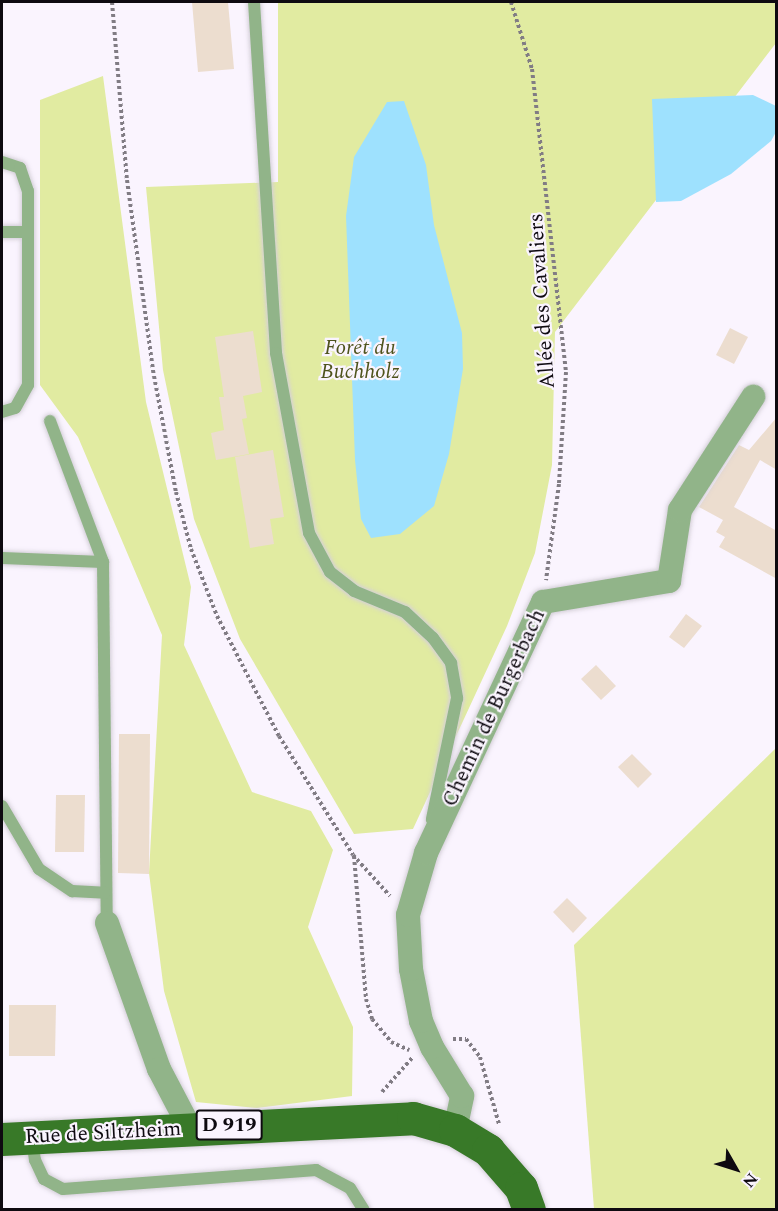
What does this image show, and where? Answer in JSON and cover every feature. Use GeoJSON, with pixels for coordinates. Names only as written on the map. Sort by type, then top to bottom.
{"type":"FeatureCollection","features":[{"type":"Feature","properties":{"kind":"main road","name":"Rue de Siltzheim"},"geometry":{"type":"LineString","coordinates":[[17,1138],[356,1118],[413,1118],[455,1130]]}},
{"type":"Feature","properties":{"kind":"main road","name":"D 919"},"geometry":{"type":"LineString","coordinates":[[455,1130],[503,1166],[521,1188],[529,1209]]}},
{"type":"Feature","properties":{"kind":"street","name":"Chemin de Burgerbach"},"geometry":{"type":"LineString","coordinates":[[455,1130],[462,1096],[424,1049],[414,993],[408,915],[426,853],[543,602],[669,581],[680,510],[753,397]]}},
{"type":"Feature","properties":{"kind":"street"},"geometry":{"type":"LineString","coordinates":[[107,923],[159,1070],[190,1128]]}},
{"type":"Feature","properties":{"kind":"lane"},"geometry":{"type":"LineString","coordinates":[[254,2],[276,353],[309,533],[330,572],[354,591],[405,612],[433,638],[451,663],[457,698],[426,853]]}},
{"type":"Feature","properties":{"kind":"lane"},"geometry":{"type":"LineString","coordinates":[[2,162],[20,168],[26,180],[28,232],[28,385],[15,408],[2,412]]}},
{"type":"Feature","properties":{"kind":"lane"},"geometry":{"type":"LineString","coordinates":[[2,232],[28,232]]}},
{"type":"Feature","properties":{"kind":"lane"},"geometry":{"type":"LineString","coordinates":[[50,421],[103,562],[107,923]]}},
{"type":"Feature","properties":{"kind":"lane"},"geometry":{"type":"LineString","coordinates":[[2,558],[103,562]]}},
{"type":"Feature","properties":{"kind":"lane"},"geometry":{"type":"LineString","coordinates":[[2,806],[39,869],[72,891],[105,893]]}},
{"type":"Feature","properties":{"kind":"lane"},"geometry":{"type":"LineString","coordinates":[[17,1138],[35,1160],[44,1179],[63,1189],[316,1170],[350,1188],[364,1209]]}},
{"type":"Feature","properties":{"kind":"path"},"geometry":{"type":"LineString","coordinates":[[111,2],[126,180],[154,376],[176,492],[191,549],[244,674],[353,855],[408,915]]}},
{"type":"Feature","properties":{"kind":"path","name":"Allée des Cavaliers"},"geometry":{"type":"LineString","coordinates":[[512,2],[532,69],[566,372],[559,484],[543,602]]}},
{"type":"Feature","properties":{"kind":"path"},"geometry":{"type":"LineString","coordinates":[[353,855],[366,999],[372,1019],[391,1042],[424,1049]]}},
{"type":"Feature","properties":{"kind":"path"},"geometry":{"type":"LineString","coordinates":[[356,1118],[424,1049],[456,1038],[474,1045],[505,1131]]}},
{"type":"Feature","properties":{"kind":"green space","name":"Forêt du Buchholz"},"geometry":{"type":"Polygon","coordinates":[[[278,2],[776,2],[776,43],[555,332],[552,465],[535,553],[507,626],[413,829],[354,834],[240,639],[194,519],[163,370],[146,187],[278,182],[278,2]]]}},
{"type":"Feature","properties":{"kind":"green space"},"geometry":{"type":"Polygon","coordinates":[[[103,76],[146,402],[191,587],[184,645],[252,792],[311,811],[333,850],[308,927],[353,1027],[352,1096],[257,1108],[196,1102],[164,991],[149,873],[162,635],[78,437],[40,385],[40,100],[103,76]]]}},
{"type":"Feature","properties":{"kind":"green space"},"geometry":{"type":"Polygon","coordinates":[[[776,748],[776,1209],[594,1209],[574,945],[776,748]]]}},
{"type":"Feature","properties":{"kind":"water"},"geometry":{"type":"Polygon","coordinates":[[[753,95],[776,106],[776,132],[771,141],[731,174],[681,201],[656,202],[652,99],[753,95]]]}},
{"type":"Feature","properties":{"kind":"water"},"geometry":{"type":"Polygon","coordinates":[[[404,101],[426,165],[434,225],[462,333],[463,369],[449,454],[434,506],[400,534],[371,538],[361,519],[355,460],[346,216],[354,157],[387,102],[404,101]]]}},
{"type":"Feature","properties":{"kind":"building"},"geometry":{"type":"Polygon","coordinates":[[[192,2],[228,2],[234,69],[198,72],[192,2]]]}},
{"type":"Feature","properties":{"kind":"building"},"geometry":{"type":"Polygon","coordinates":[[[730,328],[748,337],[734,364],[716,355],[730,328]]]}},
{"type":"Feature","properties":{"kind":"building"},"geometry":{"type":"Polygon","coordinates":[[[253,331],[262,392],[243,396],[247,418],[242,419],[249,454],[216,460],[211,433],[224,430],[219,397],[224,397],[215,337],[253,331]]]}},
{"type":"Feature","properties":{"kind":"building"},"geometry":{"type":"Polygon","coordinates":[[[777,417],[777,470],[760,460],[734,507],[777,531],[777,579],[719,547],[725,537],[716,532],[723,520],[699,507],[739,445],[749,450],[777,417]]]}},
{"type":"Feature","properties":{"kind":"building"},"geometry":{"type":"Polygon","coordinates":[[[273,450],[284,517],[270,519],[274,544],[250,548],[235,457],[273,450]]]}},
{"type":"Feature","properties":{"kind":"building"},"geometry":{"type":"Polygon","coordinates":[[[686,614],[702,626],[684,648],[669,637],[686,614]]]}},
{"type":"Feature","properties":{"kind":"building"},"geometry":{"type":"Polygon","coordinates":[[[596,665],[616,686],[601,700],[581,679],[596,665]]]}},
{"type":"Feature","properties":{"kind":"building"},"geometry":{"type":"Polygon","coordinates":[[[119,734],[150,734],[149,874],[118,873],[119,734]]]}},
{"type":"Feature","properties":{"kind":"building"},"geometry":{"type":"Polygon","coordinates":[[[632,754],[652,774],[638,788],[618,767],[632,754]]]}},
{"type":"Feature","properties":{"kind":"building"},"geometry":{"type":"Polygon","coordinates":[[[56,795],[85,795],[84,852],[55,852],[56,795]]]}},
{"type":"Feature","properties":{"kind":"building"},"geometry":{"type":"Polygon","coordinates":[[[567,898],[587,918],[573,933],[553,912],[567,898]]]}},
{"type":"Feature","properties":{"kind":"building"},"geometry":{"type":"Polygon","coordinates":[[[9,1005],[56,1005],[55,1056],[9,1056],[9,1005]]]}}]}
